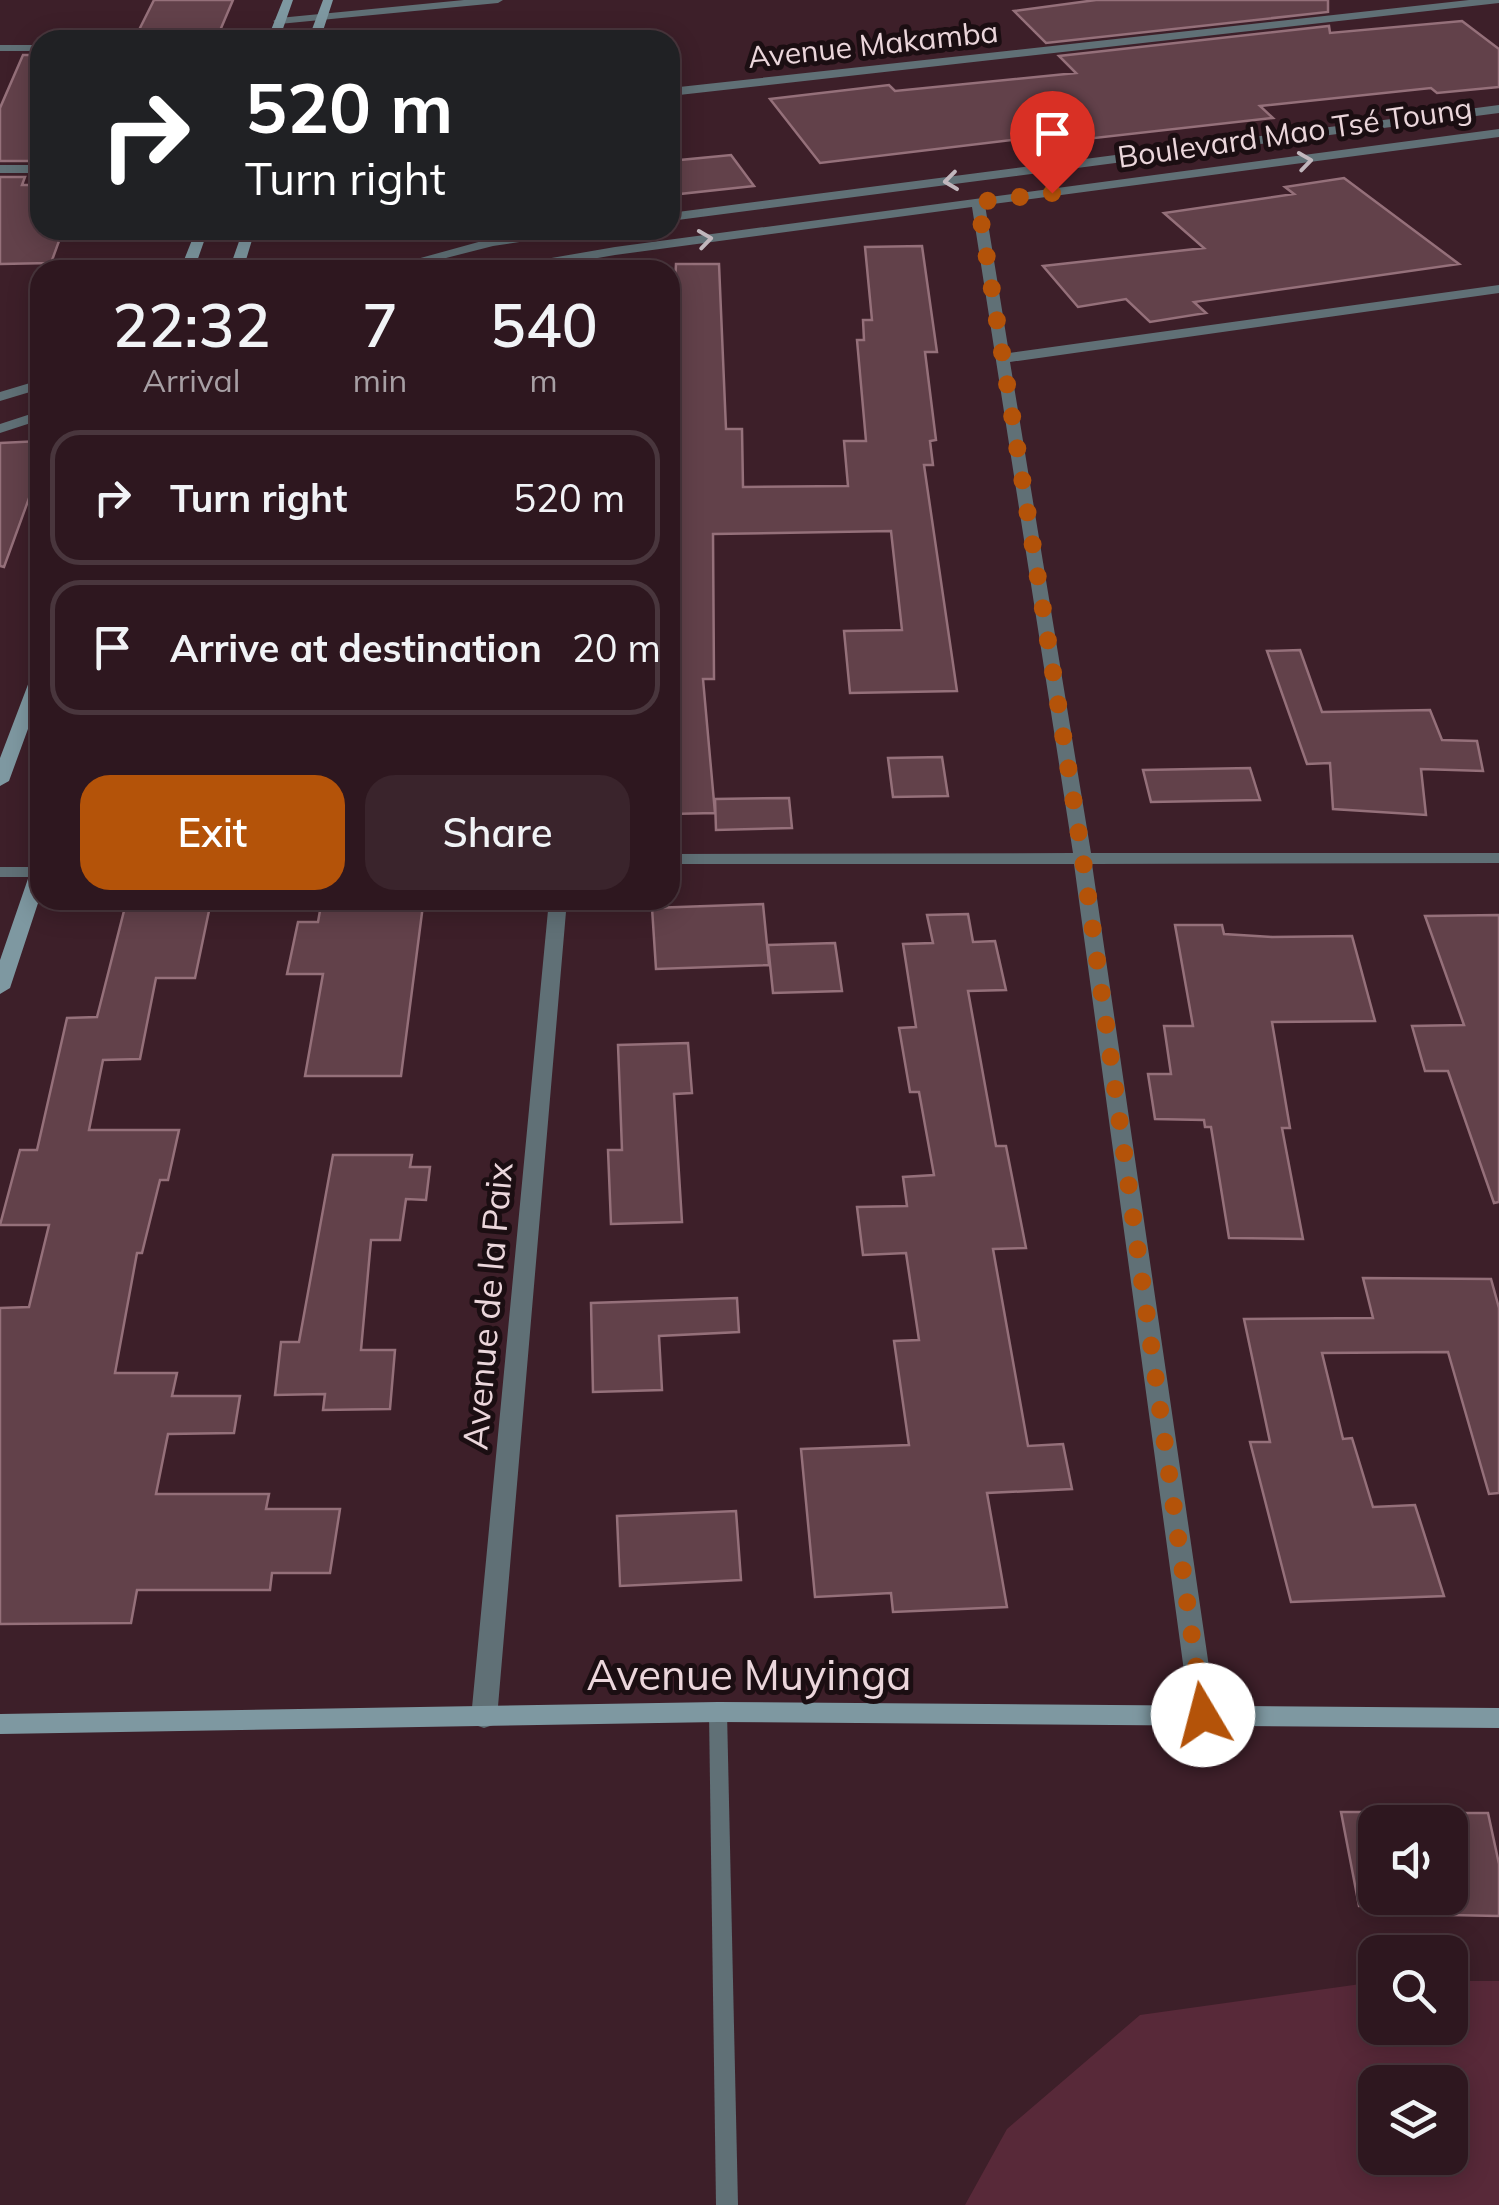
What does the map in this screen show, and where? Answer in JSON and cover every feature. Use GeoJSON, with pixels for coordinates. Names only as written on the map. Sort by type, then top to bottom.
{"type":"FeatureCollection","features":[{"type":"Feature","properties":{"kind":"street"},"geometry":{"type":"LineString","coordinates":[[276,30],[288,0]]}},
{"type":"Feature","properties":{"kind":"street"},"geometry":{"type":"LineString","coordinates":[[318,30],[328,0]]}},
{"type":"Feature","properties":{"kind":"street"},"geometry":{"type":"LineString","coordinates":[[279,21],[498,0]]}},
{"type":"Feature","properties":{"kind":"street","name":"Avenue Makamba"},"geometry":{"type":"LineString","coordinates":[[680,91],[1499,0]]}},
{"type":"Feature","properties":{"kind":"street"},"geometry":{"type":"LineString","coordinates":[[0,48],[30,48]]}},
{"type":"Feature","properties":{"kind":"street","name":"Boulevard Mao Tsé Toung"},"geometry":{"type":"LineString","coordinates":[[680,216],[1499,109]]}},
{"type":"Feature","properties":{"kind":"street","name":"Boulevard Mao Tsé Toung"},"geometry":{"type":"LineString","coordinates":[[562,260],[1499,133]]}},
{"type":"Feature","properties":{"kind":"street"},"geometry":{"type":"LineString","coordinates":[[0,169],[30,169]]}},
{"type":"Feature","properties":{"kind":"street"},"geometry":{"type":"LineString","coordinates":[[978,202],[1006,358],[1083,860],[1203,1715]]}},
{"type":"Feature","properties":{"kind":"street"},"geometry":{"type":"LineString","coordinates":[[423,260],[506,240]]}},
{"type":"Feature","properties":{"kind":"street"},"geometry":{"type":"LineString","coordinates":[[614,260],[615,251]]}},
{"type":"Feature","properties":{"kind":"street"},"geometry":{"type":"LineString","coordinates":[[1006,358],[1499,289]]}},
{"type":"Feature","properties":{"kind":"street"},"geometry":{"type":"LineString","coordinates":[[0,397],[30,387]]}},
{"type":"Feature","properties":{"kind":"street"},"geometry":{"type":"LineString","coordinates":[[0,429],[30,418]]}},
{"type":"Feature","properties":{"kind":"street"},"geometry":{"type":"LineString","coordinates":[[0,781],[30,701]]}},
{"type":"Feature","properties":{"kind":"street"},"geometry":{"type":"LineString","coordinates":[[680,860],[1499,858]]}},
{"type":"Feature","properties":{"kind":"street"},"geometry":{"type":"LineString","coordinates":[[0,872],[30,871]]}},
{"type":"Feature","properties":{"kind":"street"},"geometry":{"type":"LineString","coordinates":[[0,988],[30,900]]}},
{"type":"Feature","properties":{"kind":"street","name":"Avenue de la Paix"},"geometry":{"type":"LineString","coordinates":[[484,1718],[557,910]]}},
{"type":"Feature","properties":{"kind":"street","name":"Avenue Muyinga"},"geometry":{"type":"LineString","coordinates":[[0,1724],[718,1712],[1499,1718]]}},
{"type":"Feature","properties":{"kind":"lane"},"geometry":{"type":"LineString","coordinates":[[718,1712],[727,2205]]}},
{"type":"Feature","properties":{"kind":"shaded area"},"geometry":{"type":"Polygon","coordinates":[[[1468,1981],[1499,1981],[1499,2205],[965,2205],[1007,2129],[1140,2015],[1358,1984],[1358,2045],[1468,2045],[1468,1981]]]}},
{"type":"Feature","properties":{"kind":"building"},"geometry":{"type":"Polygon","coordinates":[[[154,0],[233,0],[220,30],[139,30],[154,0]]]}},
{"type":"Feature","properties":{"kind":"building"},"geometry":{"type":"Polygon","coordinates":[[[1096,0],[1328,0],[1328,12],[1046,43],[1014,11],[1096,0]]]}},
{"type":"Feature","properties":{"kind":"building"},"geometry":{"type":"Polygon","coordinates":[[[1462,21],[1499,49],[1499,87],[1437,93],[1431,88],[1260,106],[1273,118],[1068,141],[1062,134],[820,163],[770,99],[889,85],[895,91],[1076,73],[1059,56],[1329,26],[1330,33],[1462,21]]]}},
{"type":"Feature","properties":{"kind":"building"},"geometry":{"type":"Polygon","coordinates":[[[23,55],[30,55],[30,161],[0,161],[0,108],[23,55]]]}},
{"type":"Feature","properties":{"kind":"building"},"geometry":{"type":"Polygon","coordinates":[[[731,155],[754,186],[680,194],[680,160],[731,155]]]}},
{"type":"Feature","properties":{"kind":"building"},"geometry":{"type":"Polygon","coordinates":[[[0,177],[25,177],[22,185],[30,185],[30,240],[59,240],[52,260],[0,264],[0,177]]]}},
{"type":"Feature","properties":{"kind":"building"},"geometry":{"type":"Polygon","coordinates":[[[1344,178],[1459,264],[1194,302],[1206,313],[1150,322],[1126,299],[1078,307],[1043,266],[1204,248],[1164,213],[1294,194],[1285,187],[1344,178]]]}},
{"type":"Feature","properties":{"kind":"building"},"geometry":{"type":"Polygon","coordinates":[[[922,246],[937,352],[925,352],[936,440],[930,441],[933,465],[924,465],[957,691],[850,693],[844,631],[902,630],[891,531],[713,534],[714,679],[703,679],[715,813],[680,814],[680,264],[719,264],[726,429],[742,429],[743,487],[848,486],[844,441],[866,441],[857,340],[864,340],[863,320],[872,320],[865,247],[922,246]]]}},
{"type":"Feature","properties":{"kind":"building"},"geometry":{"type":"Polygon","coordinates":[[[30,442],[30,496],[4,567],[0,566],[0,443],[30,442]]]}},
{"type":"Feature","properties":{"kind":"building"},"geometry":{"type":"Polygon","coordinates":[[[1300,650],[1322,712],[1430,710],[1442,740],[1477,741],[1483,771],[1421,769],[1426,815],[1333,809],[1330,763],[1307,764],[1267,651],[1300,650]]]}},
{"type":"Feature","properties":{"kind":"building"},"geometry":{"type":"Polygon","coordinates":[[[942,757],[948,796],[893,797],[888,758],[942,757]]]}},
{"type":"Feature","properties":{"kind":"building"},"geometry":{"type":"Polygon","coordinates":[[[1250,768],[1260,800],[1151,802],[1143,770],[1250,768]]]}},
{"type":"Feature","properties":{"kind":"building"},"geometry":{"type":"Polygon","coordinates":[[[789,798],[792,828],[716,830],[715,799],[789,798]]]}},
{"type":"Feature","properties":{"kind":"building"},"geometry":{"type":"Polygon","coordinates":[[[763,904],[769,965],[656,969],[652,910],[763,904]]]}},
{"type":"Feature","properties":{"kind":"building"},"geometry":{"type":"Polygon","coordinates":[[[124,910],[209,910],[195,978],[156,978],[140,1059],[103,1060],[89,1130],[179,1130],[168,1180],[160,1180],[142,1253],[137,1253],[115,1373],[177,1373],[172,1396],[240,1396],[234,1433],[168,1434],[156,1494],[269,1494],[266,1509],[340,1509],[330,1573],[272,1573],[270,1590],[137,1590],[131,1623],[0,1624],[0,1308],[29,1307],[49,1225],[0,1225],[20,1150],[37,1150],[67,1018],[97,1017],[124,910]]]}},
{"type":"Feature","properties":{"kind":"building"},"geometry":{"type":"Polygon","coordinates":[[[320,910],[422,910],[401,1076],[305,1076],[323,974],[287,974],[298,922],[318,922],[320,910]]]}},
{"type":"Feature","properties":{"kind":"building"},"geometry":{"type":"Polygon","coordinates":[[[968,914],[973,942],[995,941],[1006,990],[968,991],[996,1146],[1006,1146],[1026,1248],[993,1249],[1028,1446],[1063,1444],[1072,1489],[987,1493],[1007,1607],[893,1612],[891,1593],[815,1597],[801,1449],[909,1445],[894,1341],[919,1340],[906,1253],[863,1255],[857,1207],[907,1206],[903,1177],[934,1175],[919,1092],[910,1092],[899,1028],[916,1027],[903,944],[933,943],[927,915],[968,914]]]}},
{"type":"Feature","properties":{"kind":"building"},"geometry":{"type":"Polygon","coordinates":[[[1499,915],[1499,1202],[1494,1203],[1448,1071],[1425,1071],[1412,1026],[1464,1025],[1425,916],[1499,915]]]}},
{"type":"Feature","properties":{"kind":"building"},"geometry":{"type":"Polygon","coordinates":[[[1175,925],[1222,925],[1224,934],[1272,937],[1352,936],[1375,1021],[1272,1022],[1290,1128],[1282,1128],[1303,1239],[1229,1238],[1211,1127],[1205,1127],[1204,1120],[1155,1119],[1148,1074],[1171,1074],[1164,1026],[1193,1026],[1175,925]]]}},
{"type":"Feature","properties":{"kind":"building"},"geometry":{"type":"Polygon","coordinates":[[[835,943],[842,991],[773,993],[768,945],[835,943]]]}},
{"type":"Feature","properties":{"kind":"building"},"geometry":{"type":"Polygon","coordinates":[[[688,1043],[692,1093],[674,1094],[682,1222],[611,1224],[608,1150],[622,1150],[618,1045],[688,1043]]]}},
{"type":"Feature","properties":{"kind":"building"},"geometry":{"type":"Polygon","coordinates":[[[333,1155],[412,1155],[410,1167],[430,1167],[426,1200],[406,1199],[400,1240],[371,1240],[361,1350],[395,1350],[390,1409],[323,1410],[325,1394],[275,1395],[281,1342],[299,1342],[333,1155]]]}},
{"type":"Feature","properties":{"kind":"building"},"geometry":{"type":"Polygon","coordinates":[[[1363,1278],[1491,1279],[1499,1308],[1499,1493],[1489,1494],[1448,1352],[1322,1353],[1343,1439],[1352,1438],[1373,1507],[1415,1505],[1444,1596],[1291,1602],[1250,1442],[1270,1442],[1244,1319],[1373,1318],[1363,1278]]]}},
{"type":"Feature","properties":{"kind":"building"},"geometry":{"type":"Polygon","coordinates":[[[737,1298],[739,1332],[659,1336],[662,1390],[593,1392],[591,1303],[737,1298]]]}},
{"type":"Feature","properties":{"kind":"building"},"geometry":{"type":"Polygon","coordinates":[[[736,1511],[741,1580],[620,1586],[617,1516],[736,1511]]]}},
{"type":"Feature","properties":{"kind":"building"},"geometry":{"type":"Polygon","coordinates":[[[1341,1812],[1358,1812],[1358,1901],[1341,1812]]]}},
{"type":"Feature","properties":{"kind":"building"},"geometry":{"type":"Polygon","coordinates":[[[1468,1813],[1488,1813],[1499,1864],[1499,1916],[1450,1915],[1468,1915],[1468,1813]]]}},
{"type":"Feature","properties":{"kind":"route"},"geometry":{"type":"LineString","coordinates":[[1052,193],[978,202],[1006,358],[1083,860],[1203,1715]]}}]}
